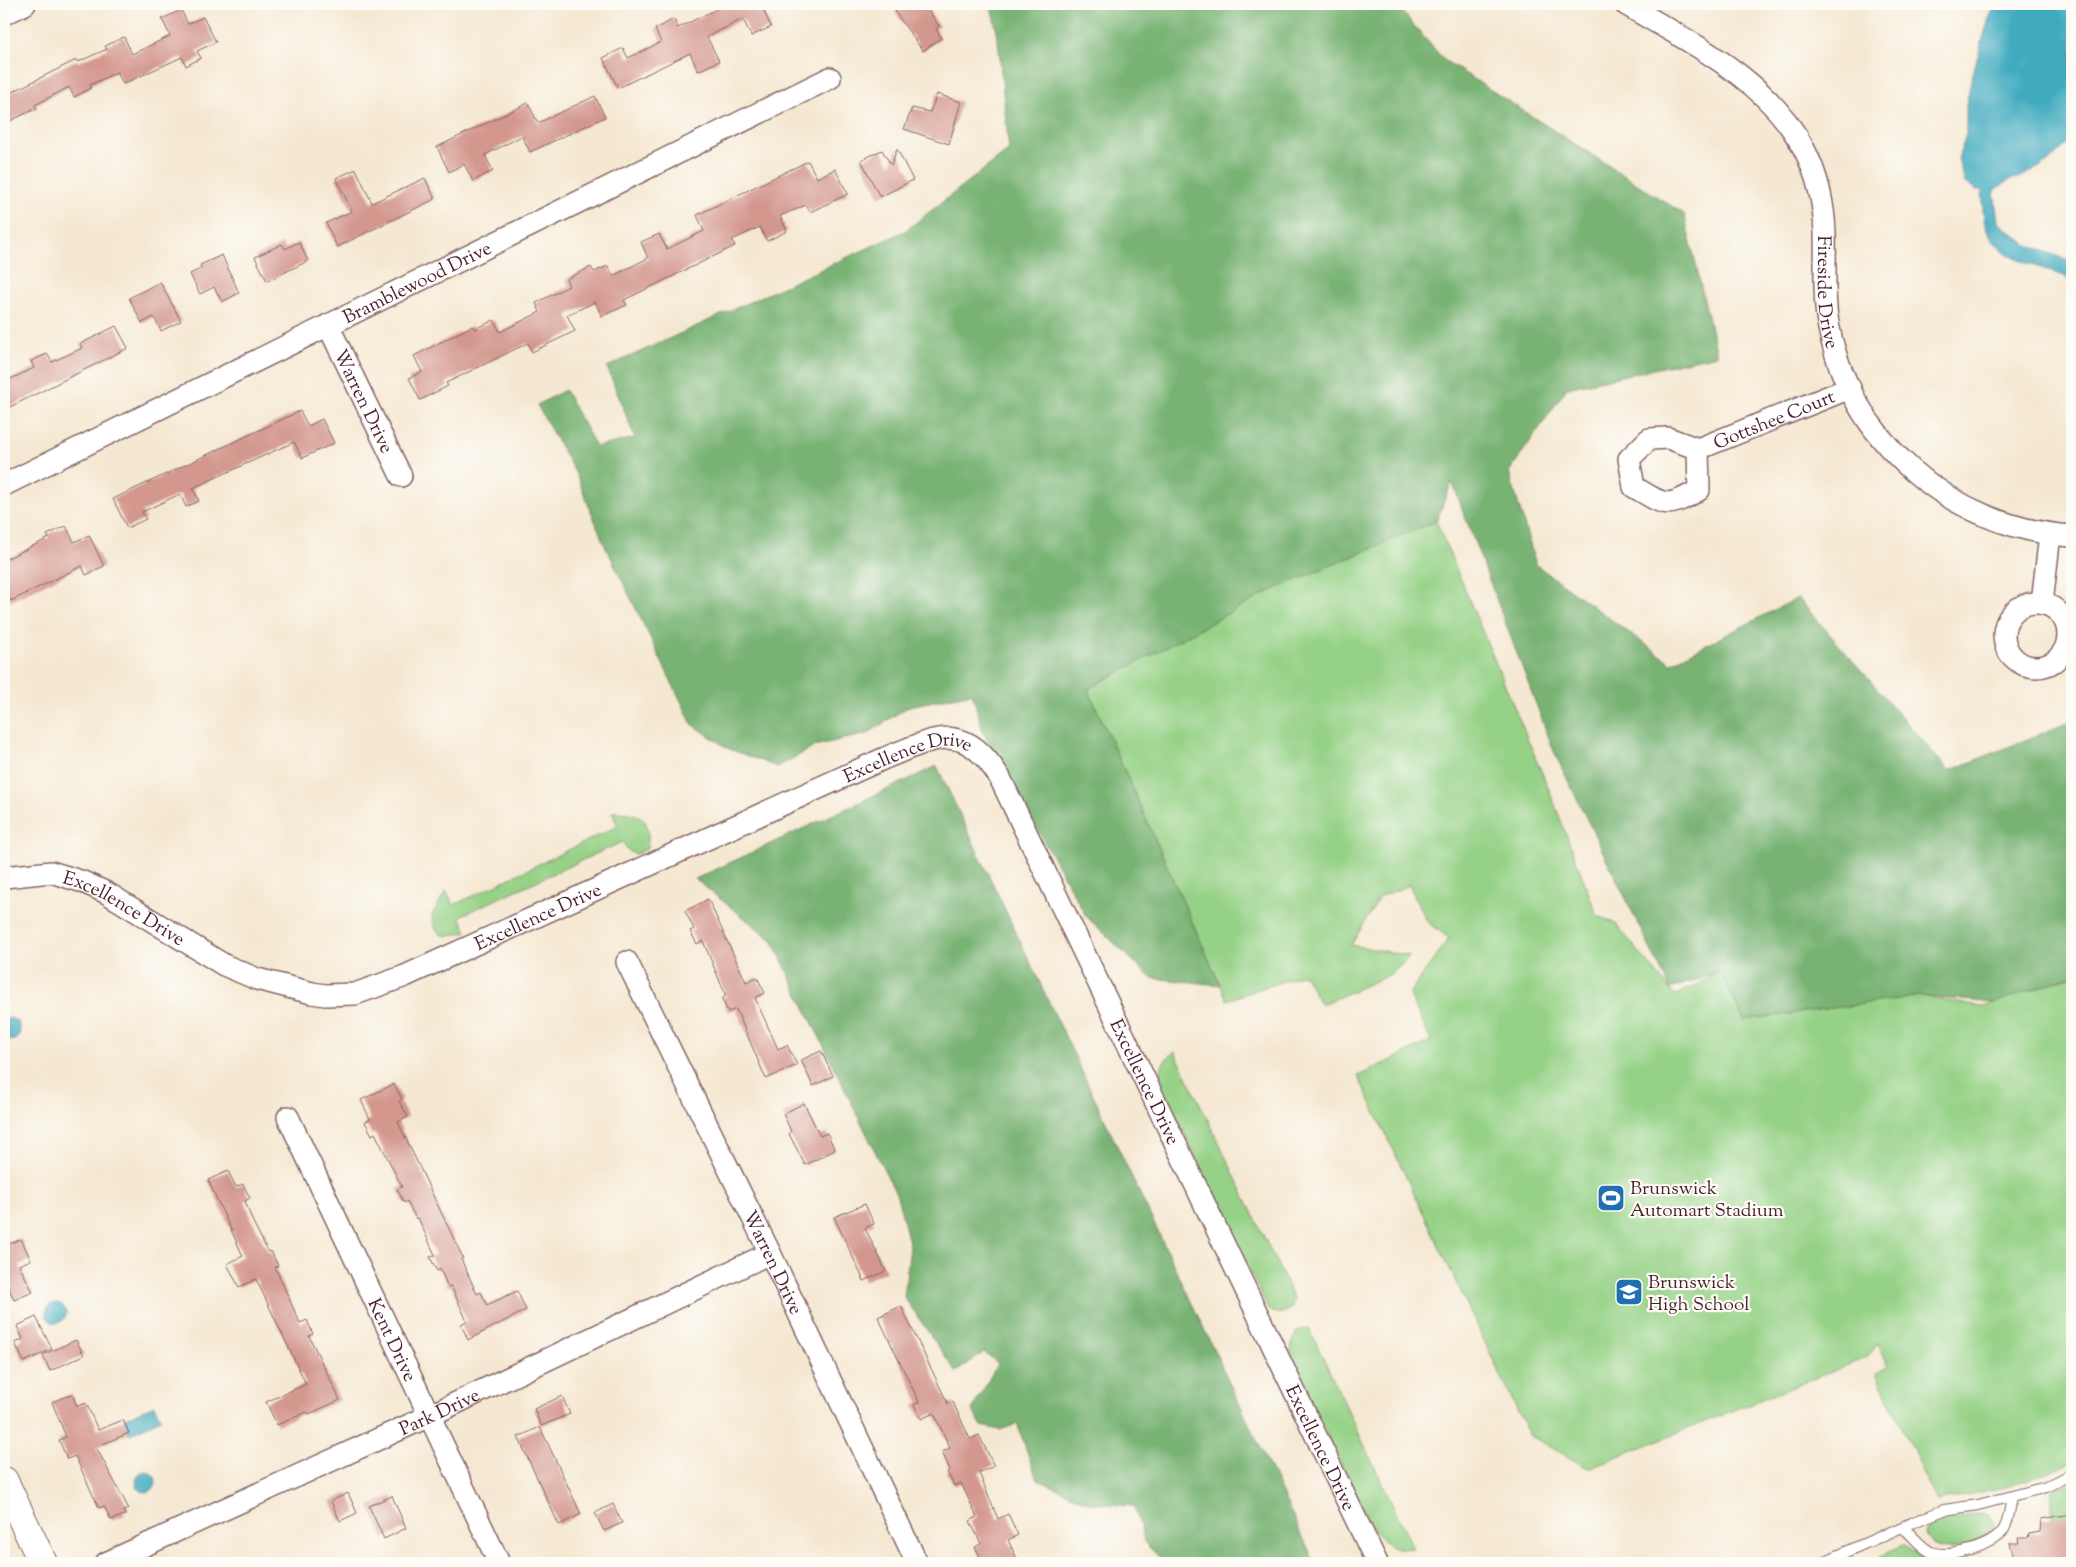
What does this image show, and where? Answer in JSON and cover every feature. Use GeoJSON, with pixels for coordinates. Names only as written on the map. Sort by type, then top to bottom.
{"type":"FeatureCollection","features":[{"type":"Feature","properties":{"kind":"street"},"geometry":{"type":"LineString","coordinates":[[4,14],[25,4]]}},
{"type":"Feature","properties":{"kind":"street","name":"Fireside Drive"},"geometry":{"type":"LineString","coordinates":[[1625,4],[1741,76],[1786,121],[1803,148],[1813,169],[1822,201],[1825,233],[1824,287],[1827,318],[1836,354],[1850,388],[1877,432],[1898,456],[1927,483],[1955,502],[1987,518],[2020,529],[2072,536]]}},
{"type":"Feature","properties":{"kind":"street","name":"Bramblewood Drive"},"geometry":{"type":"LineString","coordinates":[[4,485],[830,78]]}},
{"type":"Feature","properties":{"kind":"street","name":"Warren Drive"},"geometry":{"type":"LineString","coordinates":[[328,325],[401,476]]}},
{"type":"Feature","properties":{"kind":"street","name":"Gottshee Court"},"geometry":{"type":"LineString","coordinates":[[1698,448],[1850,388]]}},
{"type":"Feature","properties":{"kind":"street"},"geometry":{"type":"LineString","coordinates":[[2042,603],[2050,534]]}},
{"type":"Feature","properties":{"kind":"street","name":"Excellence Drive"},"geometry":{"type":"LineString","coordinates":[[4,877],[39,872],[61,875],[107,893],[209,957],[232,969],[258,979],[312,993],[325,995],[354,994],[405,976],[885,758],[940,739],[961,740],[975,746],[987,758],[1000,778],[1377,1563]]}},
{"type":"Feature","properties":{"kind":"street","name":"Warren Drive"},"geometry":{"type":"LineString","coordinates":[[627,962],[770,1253],[917,1563]]}},
{"type":"Feature","properties":{"kind":"street","name":"Kent Drive"},"geometry":{"type":"LineString","coordinates":[[288,1117],[499,1563]]}},
{"type":"Feature","properties":{"kind":"street","name":"Park Drive"},"geometry":{"type":"LineString","coordinates":[[106,1563],[429,1416],[770,1253]]}},
{"type":"Feature","properties":{"kind":"street"},"geometry":{"type":"LineString","coordinates":[[4,1481],[43,1563]]}},
{"type":"Feature","properties":{"kind":"lane"},"geometry":{"type":"LineString","coordinates":[[1821,1563],[1944,1510],[1978,1505],[2046,1487],[2072,1474]]}},
{"type":"Feature","properties":{"kind":"lane"},"geometry":{"type":"LineString","coordinates":[[1902,1527],[1928,1550],[1941,1555],[1980,1547],[1996,1539],[2005,1529],[2012,1496]]}},
{"type":"Feature","properties":{"kind":"green space"},"geometry":{"type":"Polygon","coordinates":[[[990,4],[1395,4],[1444,60],[1684,214],[1717,355],[1567,388],[1509,472],[1536,565],[1671,663],[1798,598],[1949,771],[2072,721],[2072,975],[1995,1003],[1920,996],[1744,1020],[1720,972],[1670,989],[1555,754],[1452,482],[1436,521],[1268,592],[1088,689],[1220,985],[1151,978],[1086,916],[984,734],[972,693],[909,706],[867,734],[818,745],[777,767],[727,748],[692,724],[603,541],[577,476],[537,405],[565,390],[596,447],[635,438],[607,367],[905,231],[1009,150],[997,31],[990,4]]]}},
{"type":"Feature","properties":{"kind":"green space"},"geometry":{"type":"Polygon","coordinates":[[[1436,521],[1550,792],[1597,915],[1616,924],[1675,996],[1720,972],[1744,1020],[1920,996],[1981,1007],[2072,976],[2072,1462],[2010,1486],[1937,1501],[1876,1373],[1889,1367],[1878,1343],[1868,1357],[1588,1468],[1529,1435],[1358,1076],[1431,1041],[1409,994],[1449,938],[1428,923],[1409,885],[1380,897],[1351,945],[1410,956],[1393,973],[1321,1005],[1304,974],[1227,1000],[1088,689],[1268,592],[1436,521]]]}},
{"type":"Feature","properties":{"kind":"green space"},"geometry":{"type":"Polygon","coordinates":[[[937,766],[1315,1563],[1165,1563],[1145,1543],[1134,1506],[1089,1503],[1037,1479],[1017,1424],[1000,1430],[982,1426],[972,1410],[998,1363],[984,1352],[956,1372],[904,1297],[910,1246],[897,1196],[772,940],[695,879],[937,766]]]}},
{"type":"Feature","properties":{"kind":"green space"},"geometry":{"type":"Polygon","coordinates":[[[612,812],[631,813],[643,819],[648,830],[647,849],[636,854],[630,852],[622,842],[460,916],[467,932],[448,936],[439,933],[436,929],[432,915],[446,891],[454,905],[618,826],[612,812]]]}},
{"type":"Feature","properties":{"kind":"green space"},"geometry":{"type":"Polygon","coordinates":[[[1175,1052],[1294,1299],[1291,1309],[1285,1312],[1277,1313],[1268,1309],[1158,1078],[1164,1063],[1175,1052]]]}},
{"type":"Feature","properties":{"kind":"green space"},"geometry":{"type":"Polygon","coordinates":[[[1309,1328],[1413,1548],[1394,1547],[1385,1542],[1372,1528],[1290,1358],[1292,1343],[1297,1331],[1309,1328]]]}},
{"type":"Feature","properties":{"kind":"green space"},"geometry":{"type":"Polygon","coordinates":[[[2072,1483],[2072,1514],[2052,1518],[2052,1492],[2072,1483]]]}},
{"type":"Feature","properties":{"kind":"green space"},"geometry":{"type":"Polygon","coordinates":[[[1981,1513],[1988,1515],[1994,1525],[1989,1532],[1971,1543],[1949,1548],[1931,1542],[1925,1534],[1928,1526],[1934,1522],[1981,1513]]]}},
{"type":"Feature","properties":{"kind":"green space"},"geometry":{"type":"Polygon","coordinates":[[[1905,1546],[1928,1563],[1865,1563],[1901,1547],[1905,1546]]]}},
{"type":"Feature","properties":{"kind":"water"},"geometry":{"type":"Polygon","coordinates":[[[1993,4],[2072,4],[2072,139],[2049,162],[2021,177],[2010,180],[1994,190],[1998,222],[2026,244],[2072,262],[2072,280],[2015,258],[1995,244],[1988,233],[1985,223],[1982,190],[1977,190],[1965,183],[1958,159],[1966,134],[1966,105],[1971,80],[1993,4]]]}},
{"type":"Feature","properties":{"kind":"water"},"geometry":{"type":"Polygon","coordinates":[[[11,1018],[18,1022],[20,1033],[15,1040],[4,1041],[4,1019],[11,1018]]]}},
{"type":"Feature","properties":{"kind":"water"},"geometry":{"type":"Polygon","coordinates":[[[56,1303],[63,1306],[66,1313],[63,1320],[56,1323],[49,1320],[46,1313],[49,1306],[56,1303]]]}},
{"type":"Feature","properties":{"kind":"water"},"geometry":{"type":"Polygon","coordinates":[[[154,1405],[161,1419],[130,1434],[124,1419],[154,1405]]]}},
{"type":"Feature","properties":{"kind":"water"},"geometry":{"type":"Polygon","coordinates":[[[142,1472],[150,1472],[156,1478],[156,1486],[150,1492],[142,1492],[136,1486],[136,1478],[142,1472]]]}},
{"type":"Feature","properties":{"kind":"building"},"geometry":{"type":"Polygon","coordinates":[[[727,4],[774,4],[763,9],[771,27],[751,36],[743,19],[707,37],[719,61],[698,71],[690,53],[618,88],[603,58],[623,48],[628,58],[661,42],[655,29],[674,19],[678,28],[727,4]]]}},
{"type":"Feature","properties":{"kind":"building"},"geometry":{"type":"Polygon","coordinates":[[[906,4],[924,4],[939,26],[936,29],[941,38],[923,51],[895,12],[906,4]]]}},
{"type":"Feature","properties":{"kind":"building"},"geometry":{"type":"Polygon","coordinates":[[[181,10],[188,24],[203,17],[216,42],[197,51],[201,58],[186,66],[182,57],[123,84],[117,72],[90,85],[91,88],[74,97],[69,87],[35,105],[37,108],[4,124],[4,96],[76,60],[78,62],[107,49],[105,46],[124,37],[132,54],[170,36],[162,19],[181,10]]]}},
{"type":"Feature","properties":{"kind":"building"},"geometry":{"type":"Polygon","coordinates":[[[937,94],[961,102],[949,144],[904,129],[912,108],[930,112],[937,94]]]}},
{"type":"Feature","properties":{"kind":"building"},"geometry":{"type":"Polygon","coordinates":[[[595,96],[605,117],[530,152],[522,136],[485,155],[493,171],[473,181],[464,164],[449,172],[437,147],[528,103],[538,123],[595,96]]]}},
{"type":"Feature","properties":{"kind":"building"},"geometry":{"type":"Polygon","coordinates":[[[897,149],[913,180],[880,197],[861,160],[882,150],[891,165],[897,149]]]}},
{"type":"Feature","properties":{"kind":"building"},"geometry":{"type":"Polygon","coordinates":[[[808,161],[817,178],[835,169],[848,194],[810,212],[806,205],[780,216],[787,231],[767,241],[760,227],[732,240],[735,246],[624,300],[627,305],[602,316],[595,302],[567,315],[575,331],[532,352],[528,343],[446,383],[448,386],[420,400],[409,378],[422,372],[414,356],[472,326],[475,329],[494,320],[500,332],[540,312],[536,303],[569,286],[566,279],[591,267],[594,272],[608,266],[613,276],[648,258],[641,242],[659,234],[667,249],[704,231],[697,215],[808,161]]]}},
{"type":"Feature","properties":{"kind":"building"},"geometry":{"type":"Polygon","coordinates":[[[356,169],[372,203],[425,178],[435,199],[337,247],[326,223],[352,211],[336,178],[356,169]]]}},
{"type":"Feature","properties":{"kind":"building"},"geometry":{"type":"Polygon","coordinates":[[[299,242],[308,261],[267,281],[255,257],[282,244],[285,249],[299,242]]]}},
{"type":"Feature","properties":{"kind":"building"},"geometry":{"type":"Polygon","coordinates":[[[222,255],[239,293],[222,302],[214,287],[200,294],[190,274],[202,268],[200,265],[222,255]]]}},
{"type":"Feature","properties":{"kind":"building"},"geometry":{"type":"Polygon","coordinates":[[[160,282],[181,321],[161,331],[154,317],[142,323],[129,298],[160,282]]]}},
{"type":"Feature","properties":{"kind":"building"},"geometry":{"type":"Polygon","coordinates":[[[116,326],[128,348],[4,410],[4,382],[34,368],[31,361],[47,354],[52,362],[82,348],[80,344],[116,326]]]}},
{"type":"Feature","properties":{"kind":"building"},"geometry":{"type":"Polygon","coordinates":[[[300,411],[308,426],[322,419],[334,443],[302,458],[294,442],[193,488],[199,501],[186,507],[180,494],[142,512],[146,519],[127,528],[113,499],[300,411]]]}},
{"type":"Feature","properties":{"kind":"building"},"geometry":{"type":"Polygon","coordinates":[[[66,526],[74,542],[89,535],[104,566],[86,575],[82,566],[11,601],[4,585],[4,560],[49,538],[47,535],[66,526]]]}},
{"type":"Feature","properties":{"kind":"building"},"geometry":{"type":"Polygon","coordinates":[[[708,899],[746,982],[757,977],[765,993],[755,998],[778,1049],[787,1045],[797,1065],[766,1079],[736,1009],[728,1012],[722,999],[726,996],[703,941],[697,944],[690,931],[694,929],[685,911],[708,899]]]}},
{"type":"Feature","properties":{"kind":"building"},"geometry":{"type":"Polygon","coordinates":[[[821,1051],[833,1076],[813,1086],[801,1060],[821,1051]]]}},
{"type":"Feature","properties":{"kind":"building"},"geometry":{"type":"Polygon","coordinates":[[[394,1084],[402,1099],[399,1101],[408,1117],[398,1122],[463,1258],[461,1259],[477,1294],[481,1292],[487,1305],[517,1291],[526,1310],[468,1340],[461,1324],[467,1321],[451,1286],[448,1287],[440,1269],[437,1271],[430,1257],[435,1255],[418,1218],[416,1219],[407,1201],[404,1203],[397,1189],[402,1187],[375,1133],[372,1135],[365,1122],[370,1119],[361,1100],[394,1084]]]}},
{"type":"Feature","properties":{"kind":"building"},"geometry":{"type":"Polygon","coordinates":[[[804,1103],[820,1136],[827,1133],[835,1150],[805,1165],[789,1134],[791,1131],[783,1114],[804,1103]]]}},
{"type":"Feature","properties":{"kind":"building"},"geometry":{"type":"Polygon","coordinates":[[[228,1171],[236,1187],[243,1184],[250,1198],[245,1201],[252,1220],[268,1252],[271,1251],[278,1266],[275,1267],[300,1323],[307,1320],[313,1334],[309,1336],[340,1400],[309,1414],[307,1412],[277,1425],[266,1402],[306,1384],[256,1279],[239,1287],[227,1264],[243,1256],[208,1180],[228,1171]]]}},
{"type":"Feature","properties":{"kind":"building"},"geometry":{"type":"Polygon","coordinates":[[[865,1204],[874,1224],[865,1228],[886,1271],[864,1281],[834,1217],[865,1204]]]}},
{"type":"Feature","properties":{"kind":"building"},"geometry":{"type":"Polygon","coordinates":[[[4,1233],[9,1244],[21,1239],[31,1260],[19,1265],[33,1292],[14,1300],[4,1277],[4,1233]]]}},
{"type":"Feature","properties":{"kind":"building"},"geometry":{"type":"Polygon","coordinates":[[[901,1306],[948,1404],[953,1402],[970,1439],[979,1435],[994,1466],[979,1473],[998,1519],[1008,1514],[1018,1535],[1008,1540],[1019,1563],[994,1563],[992,1559],[983,1562],[975,1547],[981,1544],[970,1521],[977,1517],[961,1483],[954,1486],[947,1472],[950,1470],[942,1452],[950,1448],[934,1413],[921,1419],[914,1405],[919,1402],[878,1317],[901,1306]]]}},
{"type":"Feature","properties":{"kind":"building"},"geometry":{"type":"Polygon","coordinates":[[[36,1317],[52,1349],[24,1362],[15,1343],[23,1339],[17,1326],[36,1317]]]}},
{"type":"Feature","properties":{"kind":"building"},"geometry":{"type":"Polygon","coordinates":[[[76,1340],[84,1355],[50,1371],[43,1355],[76,1340]]]}},
{"type":"Feature","properties":{"kind":"building"},"geometry":{"type":"Polygon","coordinates":[[[72,1394],[77,1406],[86,1403],[98,1430],[123,1420],[129,1433],[96,1447],[129,1509],[123,1511],[125,1515],[111,1520],[104,1506],[99,1508],[75,1456],[67,1459],[59,1440],[66,1437],[52,1402],[72,1394]]]}},
{"type":"Feature","properties":{"kind":"building"},"geometry":{"type":"Polygon","coordinates":[[[562,1396],[570,1414],[541,1426],[534,1409],[562,1396]]]}},
{"type":"Feature","properties":{"kind":"building"},"geometry":{"type":"Polygon","coordinates":[[[540,1427],[581,1514],[559,1525],[518,1437],[540,1427]]]}},
{"type":"Feature","properties":{"kind":"building"},"geometry":{"type":"Polygon","coordinates":[[[348,1493],[357,1513],[340,1521],[331,1501],[348,1493]]]}},
{"type":"Feature","properties":{"kind":"building"},"geometry":{"type":"Polygon","coordinates":[[[392,1496],[406,1528],[384,1539],[369,1506],[392,1496]]]}},
{"type":"Feature","properties":{"kind":"building"},"geometry":{"type":"Polygon","coordinates":[[[613,1504],[622,1523],[604,1531],[595,1513],[613,1504]]]}},
{"type":"Feature","properties":{"kind":"building"},"geometry":{"type":"Polygon","coordinates":[[[2072,1514],[2072,1563],[2015,1562],[2010,1543],[2019,1543],[2018,1538],[2028,1538],[2029,1534],[2040,1532],[2041,1519],[2072,1514]]]}},
{"type":"Feature","properties":{"kind":"place","name":"Brunswick Automart Stadium"},"geometry":{"type":"Point","coordinates":[1611,1198]}},
{"type":"Feature","properties":{"kind":"place","name":"Brunswick High School"},"geometry":{"type":"Point","coordinates":[1629,1292]}}]}
